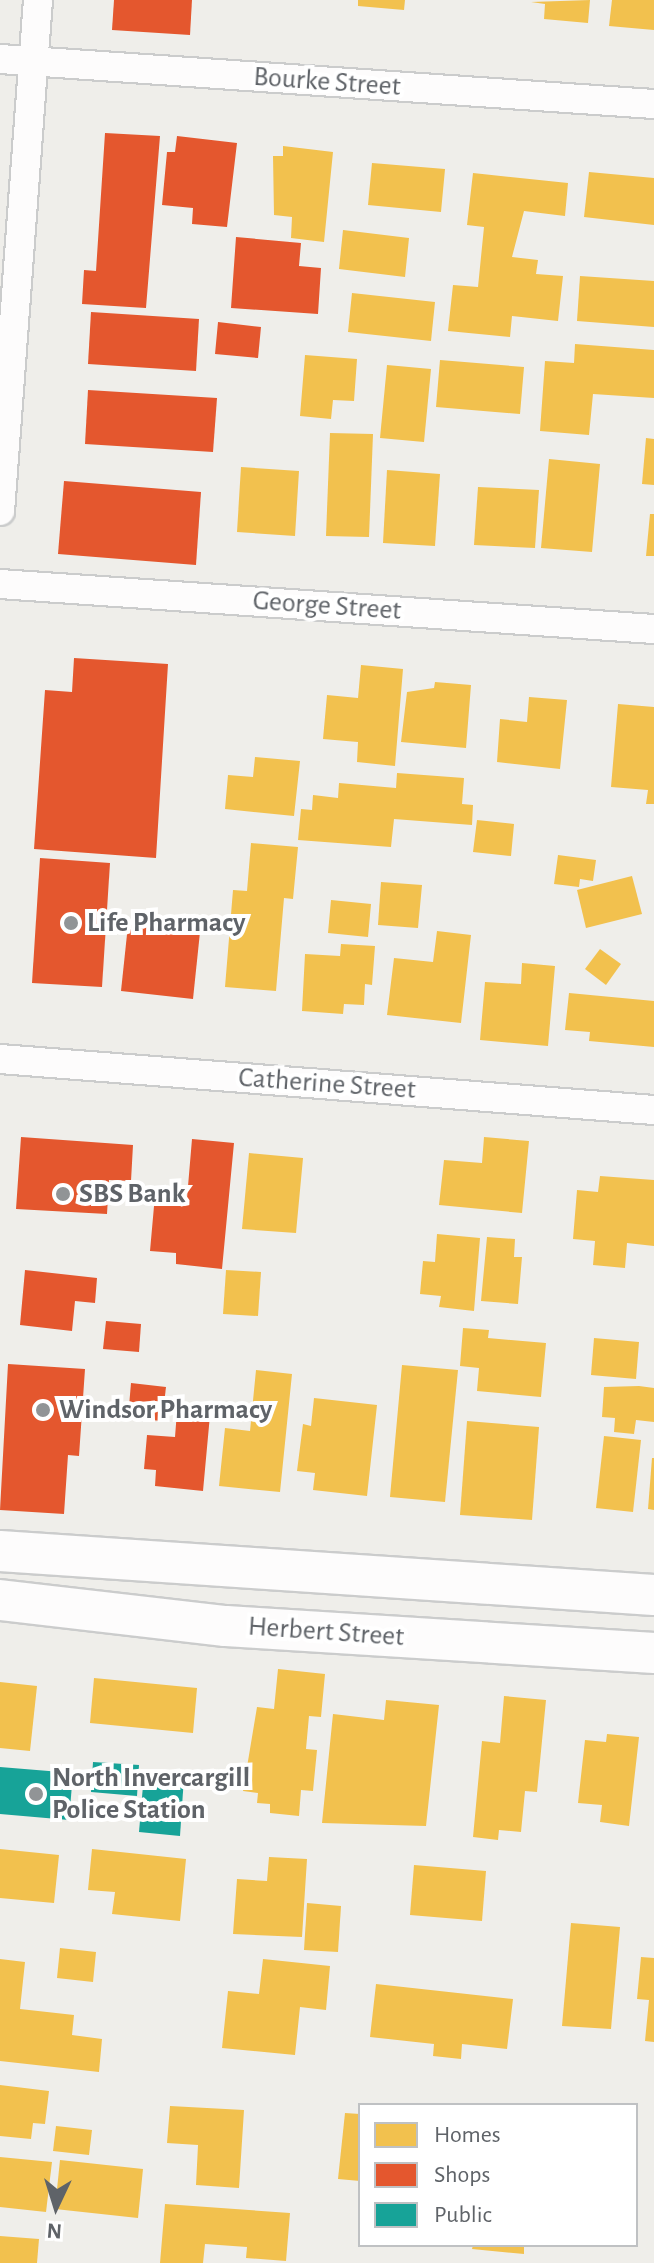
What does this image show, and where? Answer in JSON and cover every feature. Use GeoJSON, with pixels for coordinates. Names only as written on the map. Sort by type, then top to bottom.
{"type":"FeatureCollection","features":[{"type":"Feature","properties":{"kind":"street"},"geometry":{"type":"LineString","coordinates":[[0,511],[38,0]]}},
{"type":"Feature","properties":{"kind":"street","name":"Bourke Street"},"geometry":{"type":"LineString","coordinates":[[0,59],[654,104]]}},
{"type":"Feature","properties":{"kind":"street","name":"George Street"},"geometry":{"type":"LineString","coordinates":[[0,584],[654,629]]}},
{"type":"Feature","properties":{"kind":"street","name":"Catherine Street"},"geometry":{"type":"LineString","coordinates":[[0,1059],[654,1110]]}},
{"type":"Feature","properties":{"kind":"street","name":"Herbert Street"},"geometry":{"type":"LineString","coordinates":[[0,1551],[654,1595]]}},
{"type":"Feature","properties":{"kind":"street","name":"Herbert Street"},"geometry":{"type":"LineString","coordinates":[[0,1600],[226,1626],[654,1653]]}},
{"type":"Feature","properties":{"kind":"building: Homes"},"geometry":{"type":"Polygon","coordinates":[[[358,0],[405,0],[404,10],[358,6],[358,0]]]}},
{"type":"Feature","properties":{"kind":"building: Homes"},"geometry":{"type":"Polygon","coordinates":[[[590,0],[588,23],[544,19],[545,4],[531,2],[590,0]]]}},
{"type":"Feature","properties":{"kind":"building: Homes"},"geometry":{"type":"Polygon","coordinates":[[[612,0],[654,0],[654,30],[609,26],[612,0]]]}},
{"type":"Feature","properties":{"kind":"building: Homes"},"geometry":{"type":"Polygon","coordinates":[[[283,146],[333,152],[324,242],[291,238],[292,217],[274,215],[273,156],[283,156],[283,146]]]}},
{"type":"Feature","properties":{"kind":"building: Homes"},"geometry":{"type":"Polygon","coordinates":[[[372,163],[445,169],[441,212],[368,205],[372,163]]]}},
{"type":"Feature","properties":{"kind":"building: Homes"},"geometry":{"type":"Polygon","coordinates":[[[589,172],[654,178],[654,225],[584,217],[589,172]]]}},
{"type":"Feature","properties":{"kind":"building: Homes"},"geometry":{"type":"Polygon","coordinates":[[[473,173],[568,183],[565,216],[524,211],[512,257],[538,260],[536,274],[563,276],[558,321],[512,316],[510,337],[448,331],[453,285],[478,287],[484,227],[467,225],[473,173]]]}},
{"type":"Feature","properties":{"kind":"building: Homes"},"geometry":{"type":"Polygon","coordinates":[[[343,230],[409,238],[405,277],[339,269],[343,230]]]}},
{"type":"Feature","properties":{"kind":"building: Homes"},"geometry":{"type":"Polygon","coordinates":[[[580,276],[654,281],[654,327],[577,321],[580,276]]]}},
{"type":"Feature","properties":{"kind":"building: Homes"},"geometry":{"type":"Polygon","coordinates":[[[352,293],[435,302],[431,341],[348,332],[352,293]]]}},
{"type":"Feature","properties":{"kind":"building: Homes"},"geometry":{"type":"Polygon","coordinates":[[[575,344],[654,350],[654,398],[593,394],[589,435],[540,431],[545,361],[574,363],[575,344]]]}},
{"type":"Feature","properties":{"kind":"building: Homes"},"geometry":{"type":"Polygon","coordinates":[[[305,355],[357,359],[354,401],[333,400],[331,419],[300,416],[305,355]]]}},
{"type":"Feature","properties":{"kind":"building: Homes"},"geometry":{"type":"Polygon","coordinates":[[[440,360],[524,367],[520,414],[436,407],[440,360]]]}},
{"type":"Feature","properties":{"kind":"building: Homes"},"geometry":{"type":"Polygon","coordinates":[[[387,365],[431,369],[424,442],[380,438],[387,365]]]}},
{"type":"Feature","properties":{"kind":"building: Homes"},"geometry":{"type":"Polygon","coordinates":[[[330,433],[373,434],[369,537],[326,536],[330,433]]]}},
{"type":"Feature","properties":{"kind":"building: Homes"},"geometry":{"type":"Polygon","coordinates":[[[646,438],[654,439],[654,485],[642,484],[646,438]]]}},
{"type":"Feature","properties":{"kind":"building: Homes"},"geometry":{"type":"Polygon","coordinates":[[[549,459],[600,464],[592,552],[541,548],[549,459]]]}},
{"type":"Feature","properties":{"kind":"building: Homes"},"geometry":{"type":"Polygon","coordinates":[[[241,467],[299,471],[295,536],[237,532],[241,467]]]}},
{"type":"Feature","properties":{"kind":"building: Homes"},"geometry":{"type":"Polygon","coordinates":[[[387,470],[440,474],[435,546],[383,543],[387,470]]]}},
{"type":"Feature","properties":{"kind":"building: Homes"},"geometry":{"type":"Polygon","coordinates":[[[478,487],[539,490],[535,548],[474,545],[478,487]]]}},
{"type":"Feature","properties":{"kind":"building: Homes"},"geometry":{"type":"Polygon","coordinates":[[[650,514],[654,514],[654,556],[646,556],[650,514]]]}},
{"type":"Feature","properties":{"kind":"building: Homes"},"geometry":{"type":"Polygon","coordinates":[[[361,665],[403,669],[395,766],[357,762],[358,742],[323,739],[327,695],[358,698],[361,665]]]}},
{"type":"Feature","properties":{"kind":"building: Homes"},"geometry":{"type":"Polygon","coordinates":[[[435,682],[471,685],[466,748],[401,742],[407,692],[434,688],[435,682]]]}},
{"type":"Feature","properties":{"kind":"building: Homes"},"geometry":{"type":"Polygon","coordinates":[[[529,697],[567,700],[560,769],[497,762],[500,719],[527,722],[529,697]]]}},
{"type":"Feature","properties":{"kind":"building: Homes"},"geometry":{"type":"Polygon","coordinates":[[[618,704],[654,707],[654,804],[646,804],[648,790],[611,787],[618,704]]]}},
{"type":"Feature","properties":{"kind":"building: Homes"},"geometry":{"type":"Polygon","coordinates":[[[255,757],[300,761],[294,816],[225,809],[228,775],[253,777],[255,757]]]}},
{"type":"Feature","properties":{"kind":"building: Homes"},"geometry":{"type":"Polygon","coordinates":[[[397,773],[464,778],[462,804],[473,805],[472,825],[394,819],[391,847],[298,840],[301,809],[312,810],[313,795],[338,798],[339,783],[396,788],[397,773]]]}},
{"type":"Feature","properties":{"kind":"building: Homes"},"geometry":{"type":"Polygon","coordinates":[[[477,820],[514,824],[511,856],[473,852],[477,820]]]}},
{"type":"Feature","properties":{"kind":"building: Homes"},"geometry":{"type":"Polygon","coordinates":[[[251,843],[298,847],[293,899],[284,898],[276,991],[225,987],[233,890],[247,891],[251,843]]]}},
{"type":"Feature","properties":{"kind":"building: Homes"},"geometry":{"type":"Polygon","coordinates":[[[558,855],[596,860],[593,881],[580,879],[579,887],[554,884],[558,855]]]}},
{"type":"Feature","properties":{"kind":"building: Homes"},"geometry":{"type":"Polygon","coordinates":[[[632,876],[642,914],[586,928],[577,890],[632,876]]]}},
{"type":"Feature","properties":{"kind":"building: Homes"},"geometry":{"type":"Polygon","coordinates":[[[381,882],[422,885],[418,928],[378,925],[381,882]]]}},
{"type":"Feature","properties":{"kind":"building: Homes"},"geometry":{"type":"Polygon","coordinates":[[[331,900],[371,904],[368,937],[328,933],[331,900]]]}},
{"type":"Feature","properties":{"kind":"building: Homes"},"geometry":{"type":"Polygon","coordinates":[[[437,931],[471,935],[461,1023],[387,1015],[394,958],[433,962],[437,931]]]}},
{"type":"Feature","properties":{"kind":"building: Homes"},"geometry":{"type":"Polygon","coordinates":[[[341,944],[375,946],[372,985],[365,984],[364,1005],[344,1004],[343,1014],[302,1011],[305,954],[340,956],[341,944]]]}},
{"type":"Feature","properties":{"kind":"building: Homes"},"geometry":{"type":"Polygon","coordinates":[[[600,949],[621,964],[606,985],[585,969],[600,949]]]}},
{"type":"Feature","properties":{"kind":"building: Homes"},"geometry":{"type":"Polygon","coordinates":[[[522,963],[555,966],[548,1046],[480,1040],[485,982],[521,984],[522,963]]]}},
{"type":"Feature","properties":{"kind":"building: Homes"},"geometry":{"type":"Polygon","coordinates":[[[569,993],[654,1001],[654,1047],[589,1041],[590,1032],[565,1030],[569,993]]]}},
{"type":"Feature","properties":{"kind":"building: Homes"},"geometry":{"type":"Polygon","coordinates":[[[484,1137],[529,1141],[522,1213],[439,1205],[444,1160],[482,1163],[484,1137]]]}},
{"type":"Feature","properties":{"kind":"building: Homes"},"geometry":{"type":"Polygon","coordinates":[[[249,1153],[303,1158],[296,1233],[242,1229],[249,1153]]]}},
{"type":"Feature","properties":{"kind":"building: Homes"},"geometry":{"type":"Polygon","coordinates":[[[600,1176],[654,1180],[654,1246],[627,1243],[625,1268],[593,1265],[595,1241],[573,1239],[577,1190],[598,1192],[600,1176]]]}},
{"type":"Feature","properties":{"kind":"building: Homes"},"geometry":{"type":"Polygon","coordinates":[[[437,1234],[480,1238],[474,1311],[439,1307],[441,1296],[420,1294],[423,1261],[435,1262],[437,1234]]]}},
{"type":"Feature","properties":{"kind":"building: Homes"},"geometry":{"type":"Polygon","coordinates":[[[487,1237],[515,1239],[514,1257],[522,1257],[518,1304],[481,1301],[487,1237]]]}},
{"type":"Feature","properties":{"kind":"building: Homes"},"geometry":{"type":"Polygon","coordinates":[[[226,1270],[261,1272],[258,1316],[223,1314],[226,1270]]]}},
{"type":"Feature","properties":{"kind":"building: Homes"},"geometry":{"type":"Polygon","coordinates":[[[463,1328],[489,1330],[488,1338],[546,1343],[541,1397],[477,1391],[479,1368],[460,1366],[463,1328]]]}},
{"type":"Feature","properties":{"kind":"building: Homes"},"geometry":{"type":"Polygon","coordinates":[[[594,1338],[639,1342],[636,1379],[591,1375],[594,1338]]]}},
{"type":"Feature","properties":{"kind":"building: Homes"},"geometry":{"type":"Polygon","coordinates":[[[402,1365],[458,1370],[445,1502],[390,1497],[402,1365]]]}},
{"type":"Feature","properties":{"kind":"building: Homes"},"geometry":{"type":"Polygon","coordinates":[[[256,1370],[292,1374],[280,1492],[219,1486],[225,1428],[250,1431],[256,1370]]]}},
{"type":"Feature","properties":{"kind":"building: Homes"},"geometry":{"type":"Polygon","coordinates":[[[604,1387],[654,1388],[654,1422],[636,1420],[634,1434],[614,1432],[615,1418],[602,1417],[604,1387]]]}},
{"type":"Feature","properties":{"kind":"building: Homes"},"geometry":{"type":"Polygon","coordinates":[[[314,1398],[377,1405],[367,1496],[313,1490],[315,1473],[297,1471],[303,1424],[311,1426],[314,1398]]]}},
{"type":"Feature","properties":{"kind":"building: Homes"},"geometry":{"type":"Polygon","coordinates":[[[467,1421],[539,1427],[532,1520],[460,1515],[467,1421]]]}},
{"type":"Feature","properties":{"kind":"building: Homes"},"geometry":{"type":"Polygon","coordinates":[[[604,1436],[641,1440],[633,1512],[596,1508],[604,1436]]]}},
{"type":"Feature","properties":{"kind":"building: Homes"},"geometry":{"type":"Polygon","coordinates":[[[654,1458],[654,1510],[648,1509],[654,1458]]]}},
{"type":"Feature","properties":{"kind":"building: Homes"},"geometry":{"type":"Polygon","coordinates":[[[278,1669],[325,1674],[321,1717],[309,1716],[306,1749],[317,1750],[313,1791],[301,1790],[299,1816],[270,1813],[270,1804],[257,1803],[258,1793],[243,1791],[257,1707],[274,1709],[278,1669]]]}},
{"type":"Feature","properties":{"kind":"building: Homes"},"geometry":{"type":"Polygon","coordinates":[[[94,1678],[197,1688],[193,1733],[90,1723],[94,1678]]]}},
{"type":"Feature","properties":{"kind":"building: Homes"},"geometry":{"type":"Polygon","coordinates":[[[0,1682],[37,1686],[30,1751],[0,1748],[0,1682]]]}},
{"type":"Feature","properties":{"kind":"building: Homes"},"geometry":{"type":"Polygon","coordinates":[[[504,1696],[546,1700],[537,1792],[525,1791],[521,1832],[499,1830],[498,1840],[473,1837],[482,1741],[500,1743],[504,1696]]]}},
{"type":"Feature","properties":{"kind":"building: Homes"},"geometry":{"type":"Polygon","coordinates":[[[386,1700],[439,1705],[426,1826],[322,1823],[333,1714],[384,1720],[386,1700]]]}},
{"type":"Feature","properties":{"kind":"building: Homes"},"geometry":{"type":"Polygon","coordinates":[[[607,1734],[639,1737],[629,1826],[600,1822],[602,1805],[578,1803],[585,1740],[606,1742],[607,1734]]]}},
{"type":"Feature","properties":{"kind":"building: Homes"},"geometry":{"type":"Polygon","coordinates":[[[0,1849],[59,1855],[54,1903],[0,1898],[0,1849]]]}},
{"type":"Feature","properties":{"kind":"building: Homes"},"geometry":{"type":"Polygon","coordinates":[[[92,1849],[186,1859],[180,1921],[112,1914],[115,1892],[88,1890],[92,1849]]]}},
{"type":"Feature","properties":{"kind":"building: Homes"},"geometry":{"type":"Polygon","coordinates":[[[269,1857],[307,1859],[302,1937],[233,1934],[237,1879],[267,1881],[269,1857]]]}},
{"type":"Feature","properties":{"kind":"building: Homes"},"geometry":{"type":"Polygon","coordinates":[[[414,1865],[486,1871],[482,1921],[410,1915],[414,1865]]]}},
{"type":"Feature","properties":{"kind":"building: Homes"},"geometry":{"type":"Polygon","coordinates":[[[307,1903],[341,1906],[338,1952],[304,1950],[307,1903]]]}},
{"type":"Feature","properties":{"kind":"building: Homes"},"geometry":{"type":"Polygon","coordinates":[[[571,1923],[620,1927],[611,2029],[562,2026],[571,1923]]]}},
{"type":"Feature","properties":{"kind":"building: Homes"},"geometry":{"type":"Polygon","coordinates":[[[60,1948],[96,1952],[93,1982],[57,1978],[60,1948]]]}},
{"type":"Feature","properties":{"kind":"building: Homes"},"geometry":{"type":"Polygon","coordinates":[[[641,1957],[654,1958],[654,2042],[645,2041],[649,2000],[637,1999],[641,1957]]]}},
{"type":"Feature","properties":{"kind":"building: Homes"},"geometry":{"type":"Polygon","coordinates":[[[0,1959],[25,1962],[20,2009],[74,2015],[72,2035],[102,2039],[99,2072],[0,2061],[0,1959]]]}},
{"type":"Feature","properties":{"kind":"building: Homes"},"geometry":{"type":"Polygon","coordinates":[[[263,1959],[330,1966],[326,2010],[300,2007],[295,2055],[222,2048],[228,1991],[259,1994],[263,1959]]]}},
{"type":"Feature","properties":{"kind":"building: Homes"},"geometry":{"type":"Polygon","coordinates":[[[376,1984],[513,1999],[507,2049],[462,2044],[461,2059],[433,2056],[434,2044],[370,2037],[376,1984]]]}},
{"type":"Feature","properties":{"kind":"building: Homes"},"geometry":{"type":"Polygon","coordinates":[[[0,2085],[49,2091],[45,2124],[33,2123],[31,2139],[0,2136],[0,2085]]]}},
{"type":"Feature","properties":{"kind":"building: Homes"},"geometry":{"type":"Polygon","coordinates":[[[170,2106],[244,2110],[239,2188],[196,2185],[198,2145],[167,2143],[170,2106]]]}},
{"type":"Feature","properties":{"kind":"building: Homes"},"geometry":{"type":"Polygon","coordinates":[[[345,2113],[358,2114],[358,2181],[338,2179],[345,2113]]]}},
{"type":"Feature","properties":{"kind":"building: Homes"},"geometry":{"type":"Polygon","coordinates":[[[56,2126],[92,2130],[89,2155],[53,2151],[56,2126]]]}},
{"type":"Feature","properties":{"kind":"building: Homes"},"geometry":{"type":"Polygon","coordinates":[[[0,2157],[52,2162],[46,2212],[0,2207],[0,2157]]]}},
{"type":"Feature","properties":{"kind":"building: Homes"},"geometry":{"type":"Polygon","coordinates":[[[60,2160],[143,2169],[138,2218],[55,2209],[60,2160]]]}},
{"type":"Feature","properties":{"kind":"building: Homes"},"geometry":{"type":"Polygon","coordinates":[[[165,2204],[290,2213],[286,2261],[246,2258],[247,2247],[205,2244],[203,2263],[160,2263],[165,2204]]]}},
{"type":"Feature","properties":{"kind":"building: Homes"},"geometry":{"type":"Polygon","coordinates":[[[0,2236],[39,2239],[37,2263],[0,2263],[0,2236]]]}},
{"type":"Feature","properties":{"kind":"building: Homes"},"geometry":{"type":"Polygon","coordinates":[[[524,2247],[524,2254],[472,2249],[524,2247]]]}},
{"type":"Feature","properties":{"kind":"building: Shops"},"geometry":{"type":"Polygon","coordinates":[[[114,0],[192,0],[190,35],[112,30],[114,0]]]}},
{"type":"Feature","properties":{"kind":"building: Shops"},"geometry":{"type":"Polygon","coordinates":[[[105,133],[160,136],[146,308],[82,304],[84,270],[96,271],[105,133]]]}},
{"type":"Feature","properties":{"kind":"building: Shops"},"geometry":{"type":"Polygon","coordinates":[[[177,136],[237,143],[227,227],[192,224],[193,208],[162,205],[167,152],[175,152],[177,136]]]}},
{"type":"Feature","properties":{"kind":"building: Shops"},"geometry":{"type":"Polygon","coordinates":[[[236,237],[301,243],[299,266],[321,268],[318,314],[231,308],[236,237]]]}},
{"type":"Feature","properties":{"kind":"building: Shops"},"geometry":{"type":"Polygon","coordinates":[[[91,312],[199,319],[196,371],[88,364],[91,312]]]}},
{"type":"Feature","properties":{"kind":"building: Shops"},"geometry":{"type":"Polygon","coordinates":[[[218,322],[261,327],[258,358],[215,354],[218,322]]]}},
{"type":"Feature","properties":{"kind":"building: Shops"},"geometry":{"type":"Polygon","coordinates":[[[88,390],[217,398],[213,452],[85,444],[88,390]]]}},
{"type":"Feature","properties":{"kind":"building: Shops"},"geometry":{"type":"Polygon","coordinates":[[[64,481],[201,492],[196,565],[58,554],[64,481]]]}},
{"type":"Feature","properties":{"kind":"building: Shops"},"geometry":{"type":"Polygon","coordinates":[[[74,658],[168,664],[156,858],[34,849],[45,690],[72,692],[74,658]]]}},
{"type":"Feature","properties":{"kind":"building: Shops","name":"Life Pharmacy"},"geometry":{"type":"Polygon","coordinates":[[[40,858],[110,863],[102,987],[32,983],[40,858]]]}},
{"type":"Feature","properties":{"kind":"building: Shops"},"geometry":{"type":"Polygon","coordinates":[[[128,925],[200,932],[193,999],[121,991],[128,925]]]}},
{"type":"Feature","properties":{"kind":"building: Shops"},"geometry":{"type":"Polygon","coordinates":[[[21,1137],[133,1145],[131,1181],[109,1180],[107,1214],[16,1209],[21,1137]]]}},
{"type":"Feature","properties":{"kind":"building: Shops"},"geometry":{"type":"Polygon","coordinates":[[[192,1139],[234,1143],[222,1269],[176,1264],[176,1253],[150,1251],[155,1195],[187,1198],[192,1139]]]}},
{"type":"Feature","properties":{"kind":"building: Shops"},"geometry":{"type":"Polygon","coordinates":[[[25,1270],[97,1278],[95,1303],[75,1301],[72,1331],[20,1325],[25,1270]]]}},
{"type":"Feature","properties":{"kind":"building: Shops"},"geometry":{"type":"Polygon","coordinates":[[[106,1321],[141,1324],[139,1352],[103,1349],[106,1321]]]}},
{"type":"Feature","properties":{"kind":"building: Shops","name":"Windsor Pharmacy"},"geometry":{"type":"Polygon","coordinates":[[[8,1364],[85,1369],[79,1456],[68,1455],[64,1514],[0,1510],[8,1364]]]}},
{"type":"Feature","properties":{"kind":"building: Shops"},"geometry":{"type":"Polygon","coordinates":[[[131,1383],[166,1387],[162,1421],[128,1418],[131,1383]]]}},
{"type":"Feature","properties":{"kind":"building: Shops"},"geometry":{"type":"Polygon","coordinates":[[[177,1411],[210,1415],[203,1491],[155,1486],[156,1470],[144,1469],[147,1435],[175,1437],[177,1411]]]}},
{"type":"Feature","properties":{"kind":"building: Public","name":"North Invercargill Police Station"},"geometry":{"type":"Polygon","coordinates":[[[93,1762],[139,1765],[137,1796],[91,1792],[93,1762]]]}},
{"type":"Feature","properties":{"kind":"building: Public","name":"North Invercargill Police Station"},"geometry":{"type":"Polygon","coordinates":[[[0,1767],[73,1773],[69,1820],[0,1814],[0,1767]]]}},
{"type":"Feature","properties":{"kind":"building: Public","name":"North Invercargill Police Station"},"geometry":{"type":"Polygon","coordinates":[[[144,1774],[184,1777],[180,1836],[139,1832],[144,1774]]]}},
{"type":"Feature","properties":{"kind":"place","name":"Life Pharmacy"},"geometry":{"type":"Point","coordinates":[71,923]}},
{"type":"Feature","properties":{"kind":"place","name":"SBS Bank"},"geometry":{"type":"Point","coordinates":[63,1194]}},
{"type":"Feature","properties":{"kind":"place","name":"Windsor Pharmacy"},"geometry":{"type":"Point","coordinates":[43,1410]}},
{"type":"Feature","properties":{"kind":"place","name":"North Invercargill Police Station"},"geometry":{"type":"Point","coordinates":[36,1794]}}]}
